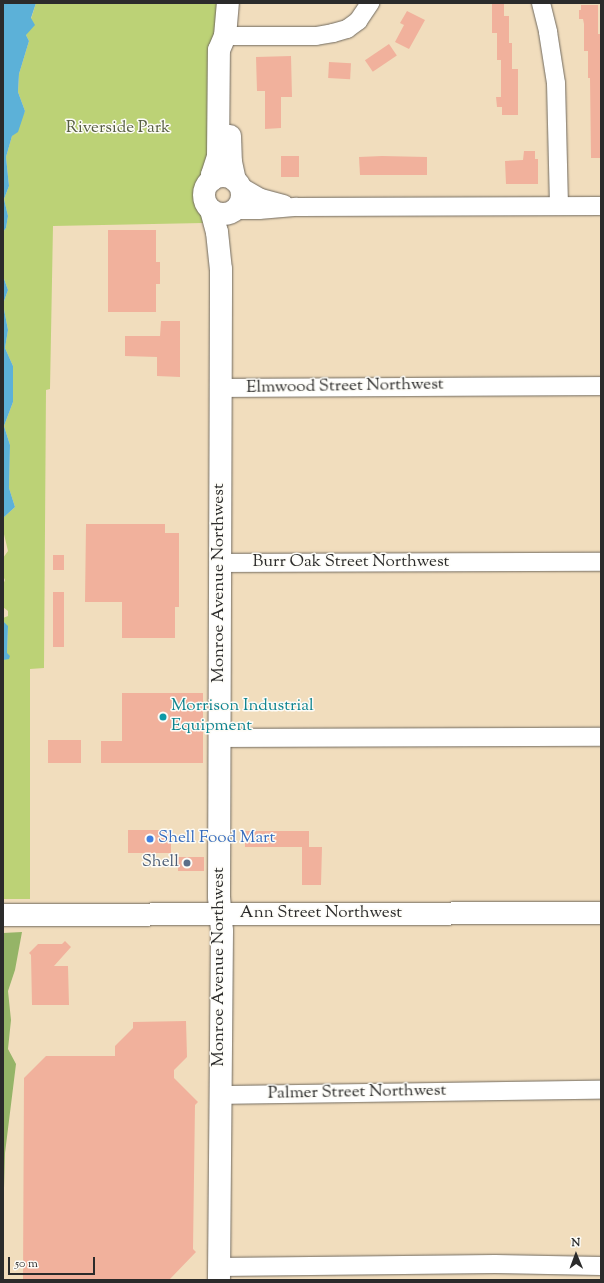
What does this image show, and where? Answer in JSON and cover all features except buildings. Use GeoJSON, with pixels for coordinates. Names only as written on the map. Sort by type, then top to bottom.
{"type":"FeatureCollection","features":[{"type":"Feature","properties":{"kind":"main road"},"geometry":{"type":"LineString","coordinates":[[228,3],[225,36],[219,50],[224,138],[230,162],[238,183],[242,196],[241,201],[226,211],[206,204],[204,195],[207,186],[212,180],[221,177],[238,183]]}},
{"type":"Feature","properties":{"kind":"main road"},"geometry":{"type":"LineString","coordinates":[[212,180],[212,175],[224,138]]}},
{"type":"Feature","properties":{"kind":"main road","name":"Monroe Avenue Northwest"},"geometry":{"type":"LineString","coordinates":[[219,1273],[222,932],[220,915],[221,270],[233,217],[226,211]]}},
{"type":"Feature","properties":{"kind":"main road","name":"Ann Street Northwest"},"geometry":{"type":"LineString","coordinates":[[10,915],[601,913]]}},
{"type":"Feature","properties":{"kind":"street"},"geometry":{"type":"LineString","coordinates":[[225,36],[316,36],[333,33],[347,29],[358,21],[370,3]]}},
{"type":"Feature","properties":{"kind":"street"},"geometry":{"type":"LineString","coordinates":[[541,3],[548,32],[556,83],[559,206]]}},
{"type":"Feature","properties":{"kind":"street"},"geometry":{"type":"LineString","coordinates":[[238,183],[261,198],[297,207]]}},
{"type":"Feature","properties":{"kind":"street"},"geometry":{"type":"LineString","coordinates":[[226,211],[297,207],[601,206]]}},
{"type":"Feature","properties":{"kind":"street","name":"Elmwood Street Northwest"},"geometry":{"type":"LineString","coordinates":[[221,388],[601,386]]}},
{"type":"Feature","properties":{"kind":"street","name":"Burr Oak Street Northwest"},"geometry":{"type":"LineString","coordinates":[[220,563],[601,562]]}},
{"type":"Feature","properties":{"kind":"street"},"geometry":{"type":"LineString","coordinates":[[220,738],[601,737]]}},
{"type":"Feature","properties":{"kind":"street","name":"Palmer Street Northwest"},"geometry":{"type":"LineString","coordinates":[[221,1095],[601,1090]]}},
{"type":"Feature","properties":{"kind":"street"},"geometry":{"type":"LineString","coordinates":[[219,1273],[495,1264],[601,1266]]}},
{"type":"Feature","properties":{"kind":"green space","name":"Riverside Park"},"geometry":{"type":"Polygon","coordinates":[[[36,3],[220,3],[214,35],[213,153],[200,192],[206,218],[203,223],[53,226],[50,389],[46,390],[44,668],[30,669],[30,899],[3,899],[3,660],[7,653],[8,627],[3,621],[3,618],[8,616],[8,611],[3,607],[3,585],[5,580],[3,576],[3,558],[8,551],[3,530],[3,518],[15,507],[9,488],[10,445],[4,426],[13,402],[13,366],[5,348],[8,330],[3,304],[8,290],[3,276],[3,232],[6,228],[8,216],[4,199],[9,186],[6,157],[12,136],[25,111],[18,92],[19,74],[29,41],[26,35],[36,3]]]}},
{"type":"Feature","properties":{"kind":"green space"},"geometry":{"type":"Polygon","coordinates":[[[22,932],[15,970],[8,991],[11,1020],[8,1049],[16,1064],[5,1153],[3,1224],[3,933],[22,932]]]}},
{"type":"Feature","properties":{"kind":"water"},"geometry":{"type":"Polygon","coordinates":[[[3,3],[36,3],[31,18],[35,25],[26,35],[29,41],[19,74],[18,92],[25,111],[18,132],[12,136],[6,157],[9,186],[4,199],[8,216],[6,228],[3,232],[3,3]]]}},
{"type":"Feature","properties":{"kind":"water"},"geometry":{"type":"Polygon","coordinates":[[[3,276],[8,290],[3,304],[3,276]]]}},
{"type":"Feature","properties":{"kind":"water"},"geometry":{"type":"Polygon","coordinates":[[[3,304],[8,330],[5,348],[13,366],[13,402],[4,426],[10,445],[9,488],[15,507],[3,518],[3,304]]]}},
{"type":"Feature","properties":{"kind":"water"},"geometry":{"type":"Polygon","coordinates":[[[3,621],[8,626],[7,653],[10,656],[9,659],[3,660],[3,621]]]}},
{"type":"Feature","properties":{"kind":"place","name":"Morrison Industrial Equipment"},"geometry":{"type":"Point","coordinates":[163,717]}},
{"type":"Feature","properties":{"kind":"place","name":"Shell Food Mart"},"geometry":{"type":"Point","coordinates":[150,839]}},
{"type":"Feature","properties":{"kind":"place","name":"Shell"},"geometry":{"type":"Point","coordinates":[187,863]}}]}
